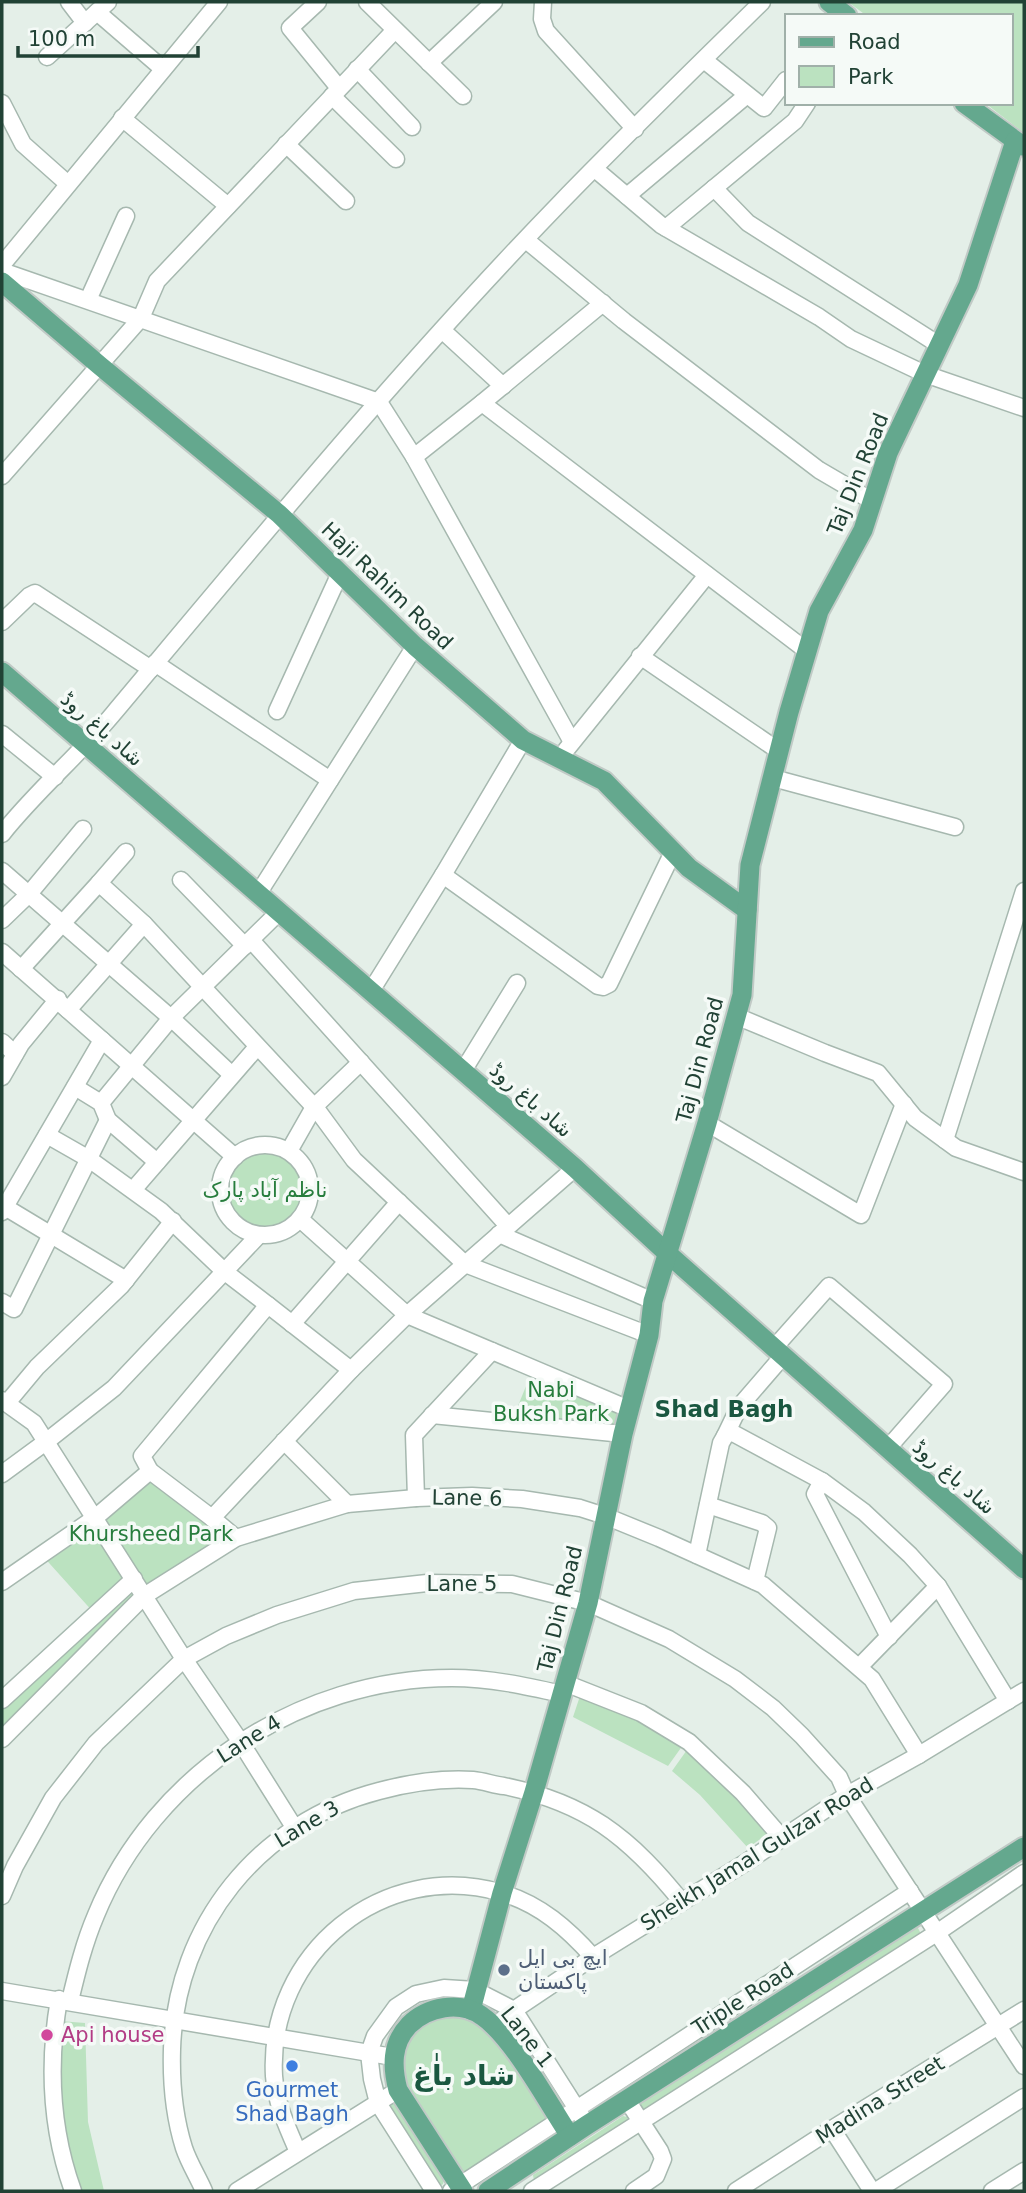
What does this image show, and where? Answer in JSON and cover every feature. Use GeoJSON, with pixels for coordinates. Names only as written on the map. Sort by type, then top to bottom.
{"type":"FeatureCollection","features":[{"type":"Feature","properties":{"kind":"main road"},"geometry":{"type":"LineString","coordinates":[[967,105],[1020,144]]}},
{"type":"Feature","properties":{"kind":"main road","name":"Taj Din Road"},"geometry":{"type":"LineString","coordinates":[[471,2010],[502,1893],[588,1603],[623,1434],[649,1335],[653,1301],[708,1123],[736,1016],[741,995],[750,865],[807,651],[819,611],[863,530],[887,453],[968,285],[1020,144]]}},
{"type":"Feature","properties":{"kind":"main road","name":"Haji Rahim Road"},"geometry":{"type":"LineString","coordinates":[[2,282],[279,514],[415,646],[523,740],[604,781],[689,868],[747,910]]}},
{"type":"Feature","properties":{"kind":"main road","name":"شاد باغ روڈ"},"geometry":{"type":"LineString","coordinates":[[2,672],[575,1168],[667,1253],[1024,1569]]}},
{"type":"Feature","properties":{"kind":"main road","name":"Triple Road"},"geometry":{"type":"LineString","coordinates":[[488,2191],[522,2169],[565,2129],[582,2118],[627,2100],[1024,1847]]}},
{"type":"Feature","properties":{"kind":"main road","name":"Lane 1"},"geometry":{"type":"LineString","coordinates":[[393,2057],[404,2030],[416,2018],[429,2011],[444,2007],[481,2014],[495,2026],[516,2053],[565,2129]]}},
{"type":"Feature","properties":{"kind":"main road"},"geometry":{"type":"LineString","coordinates":[[393,2057],[393,2072],[398,2090],[458,2189]]}},
{"type":"Feature","properties":{"kind":"street"},"geometry":{"type":"LineString","coordinates":[[69,2],[96,12],[163,69]]}},
{"type":"Feature","properties":{"kind":"street"},"geometry":{"type":"LineString","coordinates":[[2,265],[219,2]]}},
{"type":"Feature","properties":{"kind":"street"},"geometry":{"type":"LineString","coordinates":[[318,2],[290,28],[336,92],[396,159]]}},
{"type":"Feature","properties":{"kind":"street"},"geometry":{"type":"LineString","coordinates":[[367,2],[463,96]]}},
{"type":"Feature","properties":{"kind":"street"},"geometry":{"type":"LineString","coordinates":[[429,63],[494,2]]}},
{"type":"Feature","properties":{"kind":"street"},"geometry":{"type":"LineString","coordinates":[[543,2],[542,19],[546,31],[635,129]]}},
{"type":"Feature","properties":{"kind":"street"},"geometry":{"type":"LineString","coordinates":[[2,834],[23,807],[87,745],[279,514],[443,330],[595,169],[762,2]]}},
{"type":"Feature","properties":{"kind":"street"},"geometry":{"type":"LineString","coordinates":[[47,57],[96,12]]}},
{"type":"Feature","properties":{"kind":"street"},"geometry":{"type":"LineString","coordinates":[[2,476],[141,318],[157,281],[395,30]]}},
{"type":"Feature","properties":{"kind":"street"},"geometry":{"type":"LineString","coordinates":[[704,60],[764,108],[785,81]]}},
{"type":"Feature","properties":{"kind":"street"},"geometry":{"type":"LineString","coordinates":[[357,69],[412,127]]}},
{"type":"Feature","properties":{"kind":"street"},"geometry":{"type":"LineString","coordinates":[[627,196],[747,94]]}},
{"type":"Feature","properties":{"kind":"street"},"geometry":{"type":"LineString","coordinates":[[2,103],[23,144],[68,184]]}},
{"type":"Feature","properties":{"kind":"street"},"geometry":{"type":"LineString","coordinates":[[666,228],[795,121],[806,105]]}},
{"type":"Feature","properties":{"kind":"street"},"geometry":{"type":"LineString","coordinates":[[122,118],[228,206]]}},
{"type":"Feature","properties":{"kind":"street"},"geometry":{"type":"LineString","coordinates":[[286,144],[346,201]]}},
{"type":"Feature","properties":{"kind":"street"},"geometry":{"type":"LineString","coordinates":[[595,169],[666,228],[819,317],[851,339],[925,374],[1024,408]]}},
{"type":"Feature","properties":{"kind":"street"},"geometry":{"type":"LineString","coordinates":[[714,188],[748,223],[939,345]]}},
{"type":"Feature","properties":{"kind":"street"},"geometry":{"type":"LineString","coordinates":[[88,300],[126,216]]}},
{"type":"Feature","properties":{"kind":"street"},"geometry":{"type":"LineString","coordinates":[[526,240],[603,303],[820,470],[872,501]]}},
{"type":"Feature","properties":{"kind":"street"},"geometry":{"type":"LineString","coordinates":[[2,271],[379,402],[414,457],[572,742]]}},
{"type":"Feature","properties":{"kind":"street"},"geometry":{"type":"LineString","coordinates":[[414,457],[603,303]]}},
{"type":"Feature","properties":{"kind":"street"},"geometry":{"type":"LineString","coordinates":[[443,330],[503,386]]}},
{"type":"Feature","properties":{"kind":"street"},"geometry":{"type":"LineString","coordinates":[[482,403],[807,651]]}},
{"type":"Feature","properties":{"kind":"street"},"geometry":{"type":"LineString","coordinates":[[277,711],[340,573]]}},
{"type":"Feature","properties":{"kind":"street"},"geometry":{"type":"LineString","coordinates":[[559,758],[707,575]]}},
{"type":"Feature","properties":{"kind":"street"},"geometry":{"type":"LineString","coordinates":[[2,622],[35,593],[330,780]]}},
{"type":"Feature","properties":{"kind":"street"},"geometry":{"type":"LineString","coordinates":[[258,894],[415,646]]}},
{"type":"Feature","properties":{"kind":"street"},"geometry":{"type":"LineString","coordinates":[[640,656],[779,751]]}},
{"type":"Feature","properties":{"kind":"street"},"geometry":{"type":"LineString","coordinates":[[4,740],[55,776]]}},
{"type":"Feature","properties":{"kind":"street"},"geometry":{"type":"LineString","coordinates":[[370,991],[523,740]]}},
{"type":"Feature","properties":{"kind":"street"},"geometry":{"type":"LineString","coordinates":[[772,778],[955,827]]}},
{"type":"Feature","properties":{"kind":"street"},"geometry":{"type":"LineString","coordinates":[[2,920],[29,894],[83,828]]}},
{"type":"Feature","properties":{"kind":"street"},"geometry":{"type":"LineString","coordinates":[[21,969],[126,852]]}},
{"type":"Feature","properties":{"kind":"street"},"geometry":{"type":"LineString","coordinates":[[443,875],[603,987],[608,984],[673,852]]}},
{"type":"Feature","properties":{"kind":"street"},"geometry":{"type":"LineString","coordinates":[[2,871],[171,1018],[232,1075]]}},
{"type":"Feature","properties":{"kind":"street"},"geometry":{"type":"LineString","coordinates":[[181,880],[248,943],[361,1062],[504,1230],[653,1301]]}},
{"type":"Feature","properties":{"kind":"street"},"geometry":{"type":"LineString","coordinates":[[99,883],[144,924],[314,1107],[354,1160],[465,1264],[649,1335]]}},
{"type":"Feature","properties":{"kind":"street"},"geometry":{"type":"LineString","coordinates":[[945,1140],[1024,891]]}},
{"type":"Feature","properties":{"kind":"street"},"geometry":{"type":"LineString","coordinates":[[101,1103],[171,1018],[279,912]]}},
{"type":"Feature","properties":{"kind":"street"},"geometry":{"type":"LineString","coordinates":[[2,1077],[15,1054],[144,924]]}},
{"type":"Feature","properties":{"kind":"street"},"geometry":{"type":"LineString","coordinates":[[2,952],[234,1157]]}},
{"type":"Feature","properties":{"kind":"street"},"geometry":{"type":"LineString","coordinates":[[463,1071],[517,983]]}},
{"type":"Feature","properties":{"kind":"street"},"geometry":{"type":"LineString","coordinates":[[736,1016],[878,1073],[915,1118],[956,1148],[1024,1172]]}},
{"type":"Feature","properties":{"kind":"street"},"geometry":{"type":"LineString","coordinates":[[102,1040],[3,1210],[126,1280]]}},
{"type":"Feature","properties":{"kind":"street"},"geometry":{"type":"LineString","coordinates":[[2,1042],[15,1054]]}},
{"type":"Feature","properties":{"kind":"street"},"geometry":{"type":"LineString","coordinates":[[133,1190],[257,1047]]}},
{"type":"Feature","properties":{"kind":"street"},"geometry":{"type":"LineString","coordinates":[[289,1151],[314,1107],[361,1062]]}},
{"type":"Feature","properties":{"kind":"street"},"geometry":{"type":"LineString","coordinates":[[75,1087],[101,1103],[108,1120],[157,1162]]}},
{"type":"Feature","properties":{"kind":"street"},"geometry":{"type":"LineString","coordinates":[[708,1123],[861,1214],[904,1104]]}},
{"type":"Feature","properties":{"kind":"street"},"geometry":{"type":"LineString","coordinates":[[2,1303],[14,1309],[108,1120]]}},
{"type":"Feature","properties":{"kind":"street"},"geometry":{"type":"LineString","coordinates":[[47,1135],[89,1159],[161,1211],[225,1272],[351,1370]]}},
{"type":"Feature","properties":{"kind":"street"},"geometry":{"type":"LineString","coordinates":[[261,1145],[289,1151],[300,1161],[308,1175],[308,1205],[300,1219],[289,1229],[259,1235],[245,1231],[233,1222],[220,1196],[225,1168],[234,1157],[261,1145]]}},
{"type":"Feature","properties":{"kind":"street"},"geometry":{"type":"LineString","coordinates":[[212,1518],[351,1370],[407,1315],[575,1168]]}},
{"type":"Feature","properties":{"kind":"street"},"geometry":{"type":"LineString","coordinates":[[292,1324],[398,1202]]}},
{"type":"Feature","properties":{"kind":"street"},"geometry":{"type":"LineString","coordinates":[[300,1219],[407,1315],[629,1409]]}},
{"type":"Feature","properties":{"kind":"street"},"geometry":{"type":"LineString","coordinates":[[173,1222],[126,1280],[4,1401],[34,1423],[47,1441],[184,1659],[294,1827]]}},
{"type":"Feature","properties":{"kind":"street"},"geometry":{"type":"LineString","coordinates":[[2,1474],[114,1388],[259,1235]]}},
{"type":"Feature","properties":{"kind":"street"},"geometry":{"type":"LineString","coordinates":[[697,1555],[722,1443],[739,1407],[829,1286],[944,1384],[888,1448]]}},
{"type":"Feature","properties":{"kind":"street"},"geometry":{"type":"LineString","coordinates":[[236,1538],[150,1471],[142,1456],[268,1305]]}},
{"type":"Feature","properties":{"kind":"street"},"geometry":{"type":"LineString","coordinates":[[416,1497],[414,1435],[492,1351]]}},
{"type":"Feature","properties":{"kind":"street"},"geometry":{"type":"LineString","coordinates":[[432,1415],[623,1434]]}},
{"type":"Feature","properties":{"kind":"street"},"geometry":{"type":"LineString","coordinates":[[725,1436],[731,1432],[822,1481],[864,1512],[926,1571],[938,1586],[1008,1701]]}},
{"type":"Feature","properties":{"kind":"street"},"geometry":{"type":"LineString","coordinates":[[284,1441],[347,1504]]}},
{"type":"Feature","properties":{"kind":"street"},"geometry":{"type":"LineString","coordinates":[[2,1582],[96,1517],[150,1471]]}},
{"type":"Feature","properties":{"kind":"street"},"geometry":{"type":"LineString","coordinates":[[822,1481],[815,1494],[889,1637]]}},
{"type":"Feature","properties":{"kind":"street","name":"Lane 6"},"geometry":{"type":"LineString","coordinates":[[2,1739],[144,1596],[236,1538],[347,1504],[416,1497],[472,1496],[522,1499],[580,1508],[605,1516],[763,1584],[872,1679],[919,1755]]}},
{"type":"Feature","properties":{"kind":"street"},"geometry":{"type":"LineString","coordinates":[[708,1505],[762,1523],[768,1528],[755,1581]]}},
{"type":"Feature","properties":{"kind":"street"},"geometry":{"type":"LineString","coordinates":[[2,1700],[134,1579]]}},
{"type":"Feature","properties":{"kind":"street","name":"Lane 5"},"geometry":{"type":"LineString","coordinates":[[2,1896],[52,1798],[96,1743],[184,1659],[226,1636],[277,1615],[354,1591],[427,1583],[512,1584],[588,1603],[669,1639],[735,1679],[773,1708],[839,1777],[847,1795],[1024,2066]]}},
{"type":"Feature","properties":{"kind":"street"},"geometry":{"type":"LineString","coordinates":[[859,1667],[938,1586]]}},
{"type":"Feature","properties":{"kind":"street","name":"Lane 4"},"geometry":{"type":"LineString","coordinates":[[73,2191],[66,2174],[53,2106],[54,2026],[96,1914],[116,1873],[170,1800],[203,1769],[240,1741],[289,1714],[341,1694],[396,1682],[452,1678],[564,1688],[641,1713],[688,1742],[743,1793],[782,1838]]}},
{"type":"Feature","properties":{"kind":"street","name":"Sheikh Jamal Gulzar Road"},"geometry":{"type":"LineString","coordinates":[[495,2026],[514,2010],[593,1957],[847,1795],[1024,1691]]}},
{"type":"Feature","properties":{"kind":"street","name":"Lane 3"},"geometry":{"type":"LineString","coordinates":[[204,2191],[184,2149],[171,2084],[173,2019],[180,1986],[191,1955],[223,1896],[244,1871],[294,1827],[350,1798],[410,1782],[473,1780],[534,1792],[569,1806],[602,1824],[632,1846],[659,1872],[681,1902]]}},
{"type":"Feature","properties":{"kind":"street"},"geometry":{"type":"LineString","coordinates":[[522,2169],[535,2190],[938,1932],[1024,1873]]}},
{"type":"Feature","properties":{"kind":"street"},"geometry":{"type":"LineString","coordinates":[[298,2152],[282,2115],[274,2076],[276,2036],[286,2000],[303,1966],[327,1937],[357,1913],[391,1896],[427,1887],[465,1886],[502,1893],[528,1904],[553,1918],[593,1957]]}},
{"type":"Feature","properties":{"kind":"street"},"geometry":{"type":"LineString","coordinates":[[434,2191],[377,2103],[369,2053],[375,2036],[396,2007],[416,1994],[444,1988],[475,1990],[514,2010],[582,2118],[910,1891]]}},
{"type":"Feature","properties":{"kind":"street"},"geometry":{"type":"LineString","coordinates":[[2,1991],[393,2057]]}},
{"type":"Feature","properties":{"kind":"street","name":"Madina Street"},"geometry":{"type":"LineString","coordinates":[[736,2191],[1024,2010]]}},
{"type":"Feature","properties":{"kind":"street"},"geometry":{"type":"LineString","coordinates":[[237,2191],[398,2090]]}},
{"type":"Feature","properties":{"kind":"street"},"geometry":{"type":"LineString","coordinates":[[832,2129],[874,2191],[1024,2098]]}},
{"type":"Feature","properties":{"kind":"street"},"geometry":{"type":"LineString","coordinates":[[627,2100],[663,2160],[656,2176],[634,2191]]}},
{"type":"Feature","properties":{"kind":"street"},"geometry":{"type":"LineString","coordinates":[[458,2189],[565,2129]]}},
{"type":"Feature","properties":{"kind":"street"},"geometry":{"type":"LineString","coordinates":[[992,2191],[1024,2171]]}},
{"type":"Feature","properties":{"kind":"green space"},"geometry":{"type":"Polygon","coordinates":[[[848,2],[1024,2],[1024,133],[988,105],[1012,105],[1012,14],[864,14],[848,2]]]}},
{"type":"Feature","properties":{"kind":"green space","name":"ناظم آباد پارک"},"geometry":{"type":"Polygon","coordinates":[[[265,1145],[282,1148],[297,1158],[307,1173],[310,1190],[307,1207],[297,1222],[282,1232],[265,1235],[248,1232],[233,1222],[223,1207],[220,1190],[223,1173],[233,1158],[248,1148],[265,1145]]]}},
{"type":"Feature","properties":{"kind":"green space","name":"Nabi Buksh Park"},"geometry":{"type":"Polygon","coordinates":[[[533,1369],[629,1409],[623,1434],[511,1423],[533,1369]]]}},
{"type":"Feature","properties":{"kind":"green space","name":"Khursheed Park"},"geometry":{"type":"Polygon","coordinates":[[[150,1471],[236,1538],[144,1596],[2,1739],[2,1703],[95,1614],[41,1554],[150,1471]]]}},
{"type":"Feature","properties":{"kind":"green space"},"geometry":{"type":"Polygon","coordinates":[[[581,1693],[641,1717],[683,1745],[668,1766],[573,1717],[581,1693]]]}},
{"type":"Feature","properties":{"kind":"green space"},"geometry":{"type":"Polygon","coordinates":[[[689,1747],[771,1831],[748,1848],[700,1795],[672,1771],[689,1747]]]}},
{"type":"Feature","properties":{"kind":"green space"},"geometry":{"type":"Polygon","coordinates":[[[914,1927],[918,1928],[921,1934],[645,2116],[638,2105],[914,1927]]]}},
{"type":"Feature","properties":{"kind":"green space"},"geometry":{"type":"Polygon","coordinates":[[[456,2013],[489,2025],[551,2122],[462,2181],[402,2080],[403,2050],[412,2033],[426,2021],[456,2013]]]}},
{"type":"Feature","properties":{"kind":"green space"},"geometry":{"type":"Polygon","coordinates":[[[60,2021],[85,2023],[88,2122],[104,2191],[76,2191],[56,2108],[60,2021]]]}},
{"type":"Feature","properties":{"kind":"green space"},"geometry":{"type":"Polygon","coordinates":[[[394,2100],[444,2179],[440,2186],[435,2184],[390,2106],[394,2100]]]}},
{"type":"Feature","properties":{"kind":"green space"},"geometry":{"type":"Polygon","coordinates":[[[623,2116],[627,2117],[629,2122],[534,2181],[533,2175],[623,2116]]]}},
{"type":"Feature","properties":{"kind":"place","name":"ایچ بی ایل پاکستان"},"geometry":{"type":"Point","coordinates":[504,1970]}},
{"type":"Feature","properties":{"kind":"place","name":"Api house"},"geometry":{"type":"Point","coordinates":[47,2035]}},
{"type":"Feature","properties":{"kind":"place","name":"Gourmet Shad Bagh"},"geometry":{"type":"Point","coordinates":[292,2066]}},
{"type":"Feature","properties":{"kind":"district","name":"Shad Bagh"},"geometry":{"type":"Point","coordinates":[724,1409]}},
{"type":"Feature","properties":{"kind":"district","name":"شاد باٰغ"},"geometry":{"type":"Point","coordinates":[464,2075]}}]}
